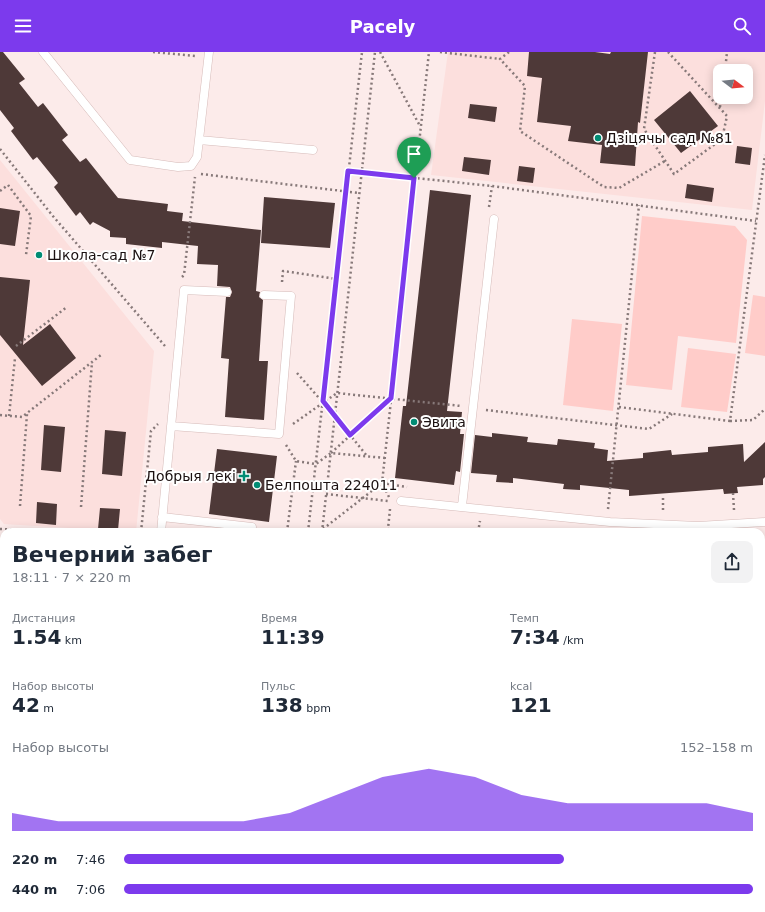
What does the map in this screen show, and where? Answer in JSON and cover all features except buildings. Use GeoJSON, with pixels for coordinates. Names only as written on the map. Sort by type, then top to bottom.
{"type":"FeatureCollection","features":[{"type":"Feature","properties":{"kind":"lane"},"geometry":{"type":"LineString","coordinates":[[43,52],[130,160],[178,167],[191,166],[197,157],[209,52]]}},
{"type":"Feature","properties":{"kind":"lane"},"geometry":{"type":"LineString","coordinates":[[199,140],[313,150]]}},
{"type":"Feature","properties":{"kind":"lane"},"geometry":{"type":"LineString","coordinates":[[462,506],[494,219]]}},
{"type":"Feature","properties":{"kind":"lane"},"geometry":{"type":"LineString","coordinates":[[161,528],[184,290],[227,292]]}},
{"type":"Feature","properties":{"kind":"lane"},"geometry":{"type":"LineString","coordinates":[[171,426],[279,434],[291,296],[264,295]]}},
{"type":"Feature","properties":{"kind":"lane"},"geometry":{"type":"LineString","coordinates":[[401,501],[618,523],[698,526],[765,522]]}},
{"type":"Feature","properties":{"kind":"lane"},"geometry":{"type":"LineString","coordinates":[[162,517],[252,527]]}},
{"type":"Feature","properties":{"kind":"path"},"geometry":{"type":"LineString","coordinates":[[153,52],[197,56]]}},
{"type":"Feature","properties":{"kind":"path"},"geometry":{"type":"LineString","coordinates":[[308,528],[362,52]]}},
{"type":"Feature","properties":{"kind":"path"},"geometry":{"type":"LineString","coordinates":[[322,528],[375,52]]}},
{"type":"Feature","properties":{"kind":"path"},"geometry":{"type":"LineString","coordinates":[[380,52],[420,127]]}},
{"type":"Feature","properties":{"kind":"path"},"geometry":{"type":"LineString","coordinates":[[326,494],[391,501],[382,483],[414,178],[429,52]]}},
{"type":"Feature","properties":{"kind":"path"},"geometry":{"type":"LineString","coordinates":[[440,52],[500,59],[525,86],[520,131],[604,187],[619,188],[665,161]]}},
{"type":"Feature","properties":{"kind":"path"},"geometry":{"type":"LineString","coordinates":[[500,59],[509,52]]}},
{"type":"Feature","properties":{"kind":"path"},"geometry":{"type":"LineString","coordinates":[[655,52],[644,129],[674,174],[722,139],[727,116],[668,52]]}},
{"type":"Feature","properties":{"kind":"path"},"geometry":{"type":"LineString","coordinates":[[726,64],[727,52]]}},
{"type":"Feature","properties":{"kind":"path"},"geometry":{"type":"LineString","coordinates":[[720,104],[720,108]]}},
{"type":"Feature","properties":{"kind":"path"},"geometry":{"type":"LineString","coordinates":[[0,149],[52,215],[169,351]]}},
{"type":"Feature","properties":{"kind":"path"},"geometry":{"type":"LineString","coordinates":[[730,421],[765,155]]}},
{"type":"Feature","properties":{"kind":"path"},"geometry":{"type":"LineString","coordinates":[[178,281],[184,275],[185,267],[195,174],[191,166]]}},
{"type":"Feature","properties":{"kind":"path"},"geometry":{"type":"LineString","coordinates":[[348,171],[492,186],[756,221]]}},
{"type":"Feature","properties":{"kind":"path"},"geometry":{"type":"LineString","coordinates":[[762,180],[765,183]]}},
{"type":"Feature","properties":{"kind":"path"},"geometry":{"type":"LineString","coordinates":[[0,191],[8,186],[31,216],[26,255]]}},
{"type":"Feature","properties":{"kind":"path"},"geometry":{"type":"LineString","coordinates":[[608,512],[639,205]]}},
{"type":"Feature","properties":{"kind":"path"},"geometry":{"type":"LineString","coordinates":[[16,346],[67,307]]}},
{"type":"Feature","properties":{"kind":"path"},"geometry":{"type":"LineString","coordinates":[[0,415],[22,417],[101,355]]}},
{"type":"Feature","properties":{"kind":"path"},"geometry":{"type":"LineString","coordinates":[[9,416],[14,358]]}},
{"type":"Feature","properties":{"kind":"path"},"geometry":{"type":"LineString","coordinates":[[285,360],[323,401],[368,456]]}},
{"type":"Feature","properties":{"kind":"path"},"geometry":{"type":"LineString","coordinates":[[81,507],[92,362]]}},
{"type":"Feature","properties":{"kind":"path"},"geometry":{"type":"LineString","coordinates":[[331,453],[391,398]]}},
{"type":"Feature","properties":{"kind":"path"},"geometry":{"type":"LineString","coordinates":[[619,407],[730,421],[753,420],[765,408]]}},
{"type":"Feature","properties":{"kind":"path"},"geometry":{"type":"LineString","coordinates":[[20,506],[27,414]]}},
{"type":"Feature","properties":{"kind":"path"},"geometry":{"type":"LineString","coordinates":[[141,528],[151,431],[162,419]]}},
{"type":"Feature","properties":{"kind":"path"},"geometry":{"type":"LineString","coordinates":[[287,528],[296,461]]}},
{"type":"Feature","properties":{"kind":"path"},"geometry":{"type":"LineString","coordinates":[[273,486],[292,488]]}},
{"type":"Feature","properties":{"kind":"path"},"geometry":{"type":"LineString","coordinates":[[733,493],[735,516]]}},
{"type":"Feature","properties":{"kind":"path"},"geometry":{"type":"LineString","coordinates":[[663,498],[664,516]]}},
{"type":"Feature","properties":{"kind":"path"},"geometry":{"type":"LineString","coordinates":[[388,528],[390,508]]}},
{"type":"Feature","properties":{"kind":"shaded area","name":"Дзіцячы сад №81"},"geometry":{"type":"Polygon","coordinates":[[[448,52],[765,52],[765,101],[752,210],[431,175],[448,52]]]}},
{"type":"Feature","properties":{"kind":"shaded area","name":"Школа-сад №7"},"geometry":{"type":"Polygon","coordinates":[[[0,160],[154,351],[136,528],[70,528],[4,524],[0,519],[0,160]]]}},
{"type":"Feature","properties":{"kind":"shaded area"},"geometry":{"type":"Polygon","coordinates":[[[642,216],[735,226],[747,240],[736,343],[678,336],[672,390],[626,385],[642,216]]]}},
{"type":"Feature","properties":{"kind":"shaded area"},"geometry":{"type":"Polygon","coordinates":[[[753,295],[765,297],[765,356],[745,353],[753,295]]]}},
{"type":"Feature","properties":{"kind":"shaded area"},"geometry":{"type":"Polygon","coordinates":[[[572,319],[622,324],[613,411],[563,405],[572,319]]]}},
{"type":"Feature","properties":{"kind":"shaded area"},"geometry":{"type":"Polygon","coordinates":[[[688,348],[736,354],[727,412],[681,407],[688,348]]]}},
{"type":"Feature","properties":{"kind":"place","name":"Дзіцячы сад №81"},"geometry":{"type":"Point","coordinates":[598,138]}},
{"type":"Feature","properties":{"kind":"place","name":"Школа-сад №7"},"geometry":{"type":"Point","coordinates":[39,255]}},
{"type":"Feature","properties":{"kind":"place","name":"Эвита"},"geometry":{"type":"Point","coordinates":[414,422]}},
{"type":"Feature","properties":{"kind":"place","name":"Добрыя лекі"},"geometry":{"type":"Point","coordinates":[244,476]}},
{"type":"Feature","properties":{"kind":"place","name":"Белпошта 224011"},"geometry":{"type":"Point","coordinates":[257,485]}},
{"type":"Feature","properties":{"kind":"route"},"geometry":{"type":"LineString","coordinates":[[348,171],[414,178],[391,398],[350,435],[323,401],[348,171]]}}]}
